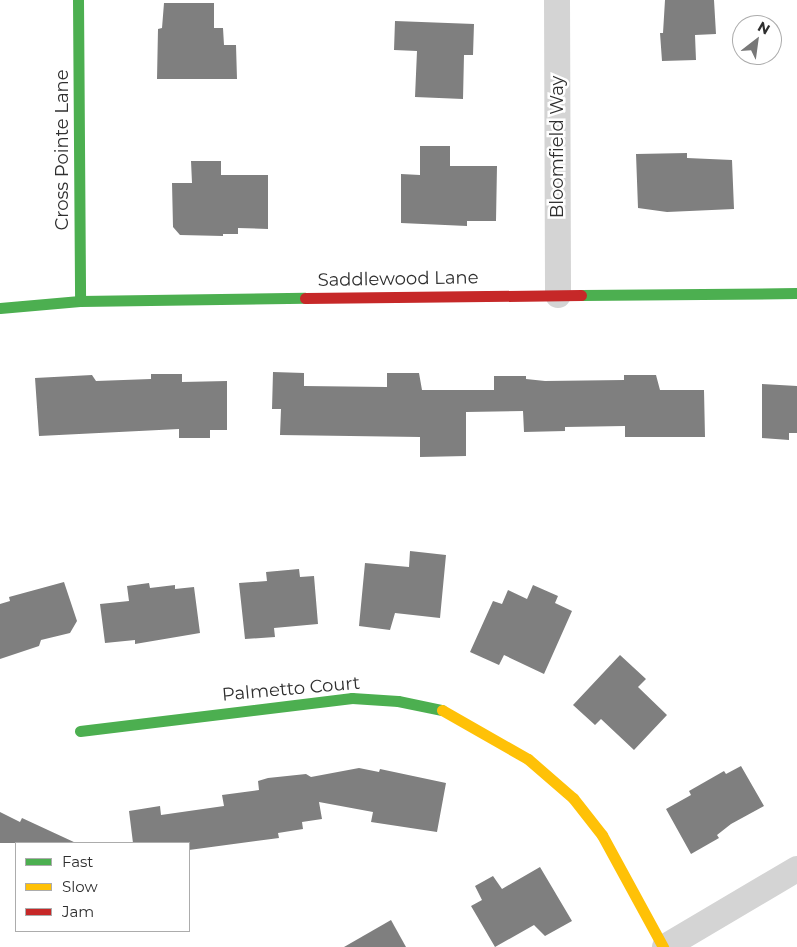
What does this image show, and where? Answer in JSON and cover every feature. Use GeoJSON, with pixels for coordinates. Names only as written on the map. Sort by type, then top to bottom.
{"type":"FeatureCollection","features":[{"type":"Feature","properties":{"kind":"street","name":"Cross Pointe Lane"},"geometry":{"type":"LineString","coordinates":[[78,0],[80,301]]}},
{"type":"Feature","properties":{"kind":"street","name":"Bloomfield Way"},"geometry":{"type":"LineString","coordinates":[[557,0],[558,295]]}},
{"type":"Feature","properties":{"kind":"street","name":"Saddlewood Lane"},"geometry":{"type":"LineString","coordinates":[[0,308],[80,301],[797,293]]}},
{"type":"Feature","properties":{"kind":"street","name":"Palmetto Court"},"geometry":{"type":"LineString","coordinates":[[80,731],[352,698],[398,701],[449,712],[528,759],[573,798],[602,835],[664,947]]}},
{"type":"Feature","properties":{"kind":"street"},"geometry":{"type":"LineString","coordinates":[[664,947],[797,869]]}},
{"type":"Feature","properties":{"kind":"building"},"geometry":{"type":"Polygon","coordinates":[[[665,0],[714,0],[716,34],[695,35],[696,60],[662,61],[660,33],[663,33],[665,0]]]}},
{"type":"Feature","properties":{"kind":"building"},"geometry":{"type":"Polygon","coordinates":[[[164,3],[214,3],[214,28],[223,28],[224,45],[236,45],[237,79],[157,79],[158,29],[162,28],[164,3]]]}},
{"type":"Feature","properties":{"kind":"building"},"geometry":{"type":"Polygon","coordinates":[[[395,21],[474,24],[473,55],[464,55],[463,99],[415,97],[417,51],[394,50],[395,21]]]}},
{"type":"Feature","properties":{"kind":"building"},"geometry":{"type":"Polygon","coordinates":[[[420,146],[450,146],[450,166],[497,166],[496,221],[467,221],[467,226],[401,223],[401,174],[420,175],[420,146]]]}},
{"type":"Feature","properties":{"kind":"building"},"geometry":{"type":"Polygon","coordinates":[[[687,153],[687,158],[732,160],[734,209],[667,212],[638,208],[636,154],[687,153]]]}},
{"type":"Feature","properties":{"kind":"building"},"geometry":{"type":"Polygon","coordinates":[[[191,161],[221,161],[221,175],[268,175],[268,229],[238,228],[238,234],[223,234],[223,236],[180,235],[173,227],[172,183],[192,183],[191,161]]]}},
{"type":"Feature","properties":{"kind":"building"},"geometry":{"type":"Polygon","coordinates":[[[273,372],[304,373],[304,386],[387,387],[387,373],[419,373],[422,390],[494,390],[494,376],[526,376],[526,379],[545,381],[624,380],[624,375],[656,375],[660,390],[704,390],[705,437],[625,437],[625,426],[565,427],[565,431],[524,432],[523,411],[466,412],[466,456],[420,457],[420,437],[280,435],[281,409],[272,409],[273,372]]]}},
{"type":"Feature","properties":{"kind":"building"},"geometry":{"type":"Polygon","coordinates":[[[151,374],[182,374],[182,382],[227,381],[227,430],[210,430],[210,438],[179,438],[179,429],[39,436],[35,378],[92,375],[96,381],[151,379],[151,374]]]}},
{"type":"Feature","properties":{"kind":"building"},"geometry":{"type":"Polygon","coordinates":[[[762,384],[797,386],[797,433],[789,433],[789,440],[762,438],[762,384]]]}},
{"type":"Feature","properties":{"kind":"building"},"geometry":{"type":"Polygon","coordinates":[[[410,551],[446,555],[440,618],[395,613],[390,630],[359,626],[365,563],[409,567],[410,551]]]}},
{"type":"Feature","properties":{"kind":"building"},"geometry":{"type":"Polygon","coordinates":[[[299,569],[300,577],[314,576],[318,624],[274,628],[275,637],[245,639],[239,583],[267,581],[266,572],[299,569]]]}},
{"type":"Feature","properties":{"kind":"building"},"geometry":{"type":"Polygon","coordinates":[[[64,582],[77,621],[70,633],[41,640],[39,646],[0,659],[0,604],[10,601],[9,597],[64,582]]]}},
{"type":"Feature","properties":{"kind":"building"},"geometry":{"type":"Polygon","coordinates":[[[149,583],[150,588],[175,585],[175,589],[194,587],[200,633],[135,644],[135,640],[105,643],[100,604],[129,601],[127,586],[149,583]]]}},
{"type":"Feature","properties":{"kind":"building"},"geometry":{"type":"Polygon","coordinates":[[[533,585],[558,596],[555,603],[572,611],[544,674],[504,655],[499,665],[470,652],[493,601],[502,604],[508,590],[527,599],[533,585]]]}},
{"type":"Feature","properties":{"kind":"building"},"geometry":{"type":"Polygon","coordinates":[[[620,655],[646,679],[638,687],[667,715],[634,750],[601,719],[595,725],[573,705],[620,655]]]}},
{"type":"Feature","properties":{"kind":"building"},"geometry":{"type":"Polygon","coordinates":[[[741,766],[764,806],[731,824],[717,835],[719,838],[691,854],[666,809],[691,795],[689,791],[724,771],[726,774],[741,766]]]}},
{"type":"Feature","properties":{"kind":"building"},"geometry":{"type":"Polygon","coordinates":[[[359,768],[379,772],[380,769],[446,783],[437,832],[371,822],[373,812],[319,802],[322,819],[302,822],[303,829],[278,833],[279,838],[190,850],[190,842],[133,842],[129,811],[160,806],[161,815],[224,806],[222,795],[259,790],[258,781],[268,778],[306,774],[311,777],[359,768]]]}},
{"type":"Feature","properties":{"kind":"building"},"geometry":{"type":"Polygon","coordinates":[[[0,812],[20,822],[22,818],[74,842],[15,842],[0,843],[0,812]]]}},
{"type":"Feature","properties":{"kind":"building"},"geometry":{"type":"Polygon","coordinates":[[[540,867],[572,921],[545,936],[534,925],[495,947],[471,906],[482,900],[475,886],[493,876],[502,889],[540,867]]]}},
{"type":"Feature","properties":{"kind":"building"},"geometry":{"type":"Polygon","coordinates":[[[391,920],[406,947],[344,947],[391,920]]]}},
{"type":"Feature","properties":{"kind":"traffic: fast"},"geometry":{"type":"LineString","coordinates":[[78,0],[80,301]]}},
{"type":"Feature","properties":{"kind":"traffic: fast"},"geometry":{"type":"LineString","coordinates":[[581,295],[797,293]]}},
{"type":"Feature","properties":{"kind":"traffic: fast"},"geometry":{"type":"LineString","coordinates":[[0,308],[80,301],[305,298]]}},
{"type":"Feature","properties":{"kind":"traffic: fast"},"geometry":{"type":"LineString","coordinates":[[80,731],[352,698],[398,701],[442,710]]}},
{"type":"Feature","properties":{"kind":"traffic: slow"},"geometry":{"type":"LineString","coordinates":[[442,710],[528,759],[573,798],[602,835],[663,947]]}},
{"type":"Feature","properties":{"kind":"traffic: jam"},"geometry":{"type":"LineString","coordinates":[[305,298],[581,295]]}}]}
